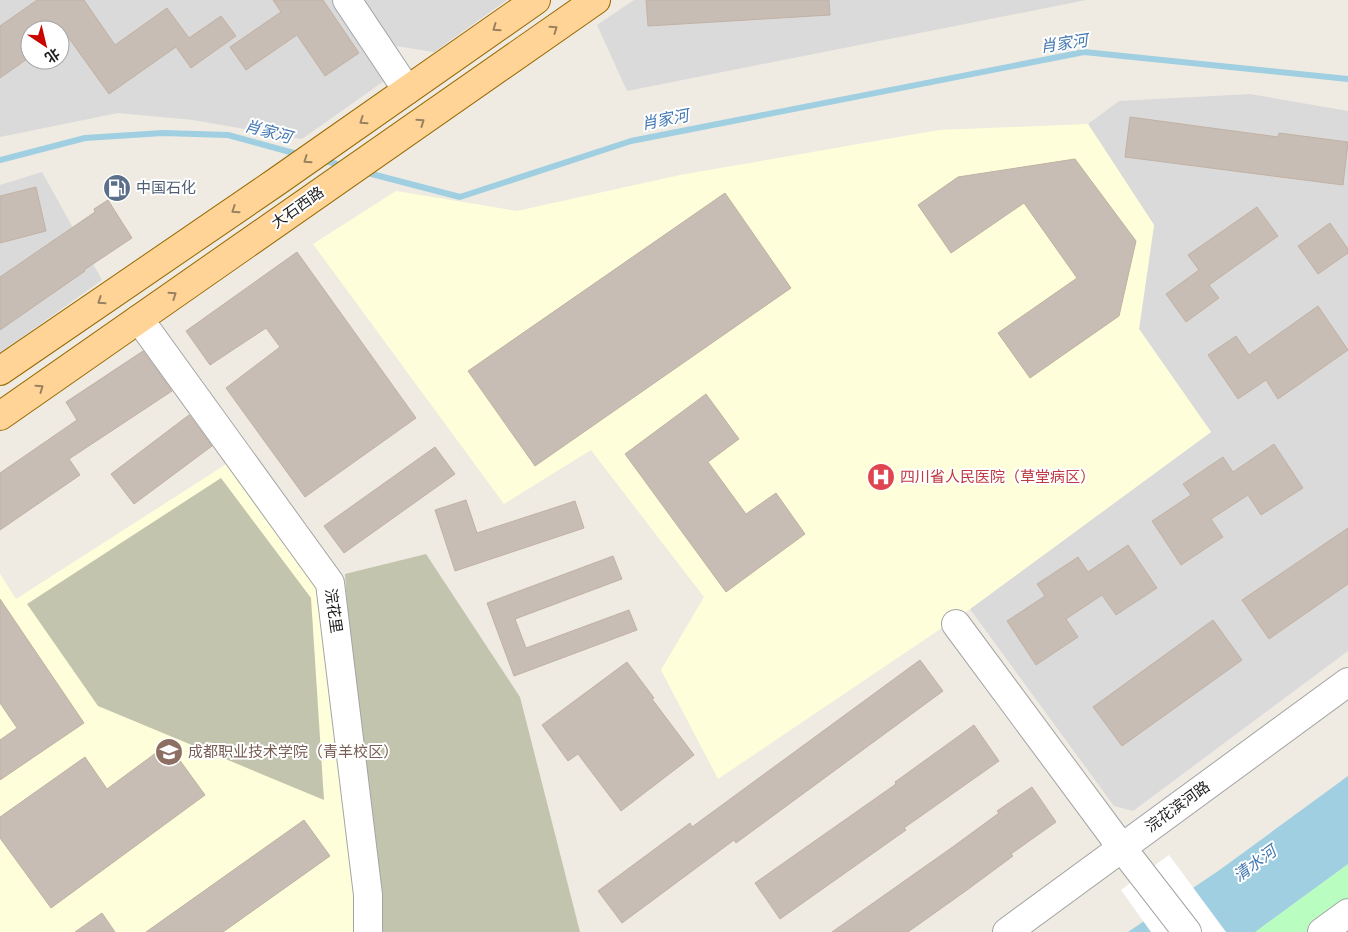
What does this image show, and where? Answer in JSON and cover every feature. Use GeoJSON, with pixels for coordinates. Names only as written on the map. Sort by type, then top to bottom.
{"type":"FeatureCollection","features":[{"type":"Feature","properties":{"kind":"main road"},"geometry":{"type":"LineString","coordinates":[[0,371],[276,182],[536,0]]}},
{"type":"Feature","properties":{"kind":"main road","name":"大石西路"},"geometry":{"type":"LineString","coordinates":[[0,416],[596,0]]}},
{"type":"Feature","properties":{"kind":"street"},"geometry":{"type":"LineString","coordinates":[[347,0],[407,90]]}},
{"type":"Feature","properties":{"kind":"street","name":"浣花里"},"geometry":{"type":"LineString","coordinates":[[139,319],[330,583],[368,895],[368,932]]}},
{"type":"Feature","properties":{"kind":"street"},"geometry":{"type":"LineString","coordinates":[[956,624],[1122,848],[1187,932]]}},
{"type":"Feature","properties":{"kind":"street","name":"浣花滨河路"},"geometry":{"type":"LineString","coordinates":[[1007,932],[1348,682]]}},
{"type":"Feature","properties":{"kind":"street"},"geometry":{"type":"LineString","coordinates":[[1322,932],[1348,913]]}},
{"type":"Feature","properties":{"kind":"shaded area"},"geometry":{"type":"Polygon","coordinates":[[[0,0],[332,0],[387,79],[302,139],[193,120],[118,113],[0,137],[0,0]]]}},
{"type":"Feature","properties":{"kind":"shaded area"},"geometry":{"type":"Polygon","coordinates":[[[363,0],[507,0],[434,52],[396,46],[363,0]]]}},
{"type":"Feature","properties":{"kind":"shaded area"},"geometry":{"type":"Polygon","coordinates":[[[634,0],[1086,0],[627,91],[597,25],[634,0]]]}},
{"type":"Feature","properties":{"kind":"shaded area"},"geometry":{"type":"Polygon","coordinates":[[[1250,94],[1348,111],[1348,651],[1133,811],[1114,806],[970,609],[1211,432],[1139,329],[1154,225],[1088,124],[1119,101],[1250,94]]]}},
{"type":"Feature","properties":{"kind":"shaded area","name":"四川省人民医院（草堂病区）"},"geometry":{"type":"Polygon","coordinates":[[[1088,124],[1154,225],[1139,329],[1211,432],[970,609],[718,779],[661,670],[704,597],[591,450],[504,504],[313,244],[396,191],[517,211],[680,175],[939,130],[1088,124]]]}},
{"type":"Feature","properties":{"kind":"shaded area"},"geometry":{"type":"Polygon","coordinates":[[[42,172],[102,280],[0,353],[0,185],[42,172]]]}},
{"type":"Feature","properties":{"kind":"shaded area","name":"成都职业技术学院（青羊校区）"},"geometry":{"type":"Polygon","coordinates":[[[228,463],[318,588],[358,906],[354,932],[0,932],[0,574],[16,599],[228,463]]]}},
{"type":"Feature","properties":{"kind":"shaded area"},"geometry":{"type":"Polygon","coordinates":[[[221,478],[311,598],[324,800],[98,706],[27,604],[221,478]]]}},
{"type":"Feature","properties":{"kind":"shaded area"},"geometry":{"type":"Polygon","coordinates":[[[426,554],[520,697],[580,932],[367,932],[345,574],[426,554]]]}},
{"type":"Feature","properties":{"kind":"green space"},"geometry":{"type":"Polygon","coordinates":[[[1348,864],[1348,932],[1255,932],[1348,864]]]}},
{"type":"Feature","properties":{"kind":"water","name":"清水河"},"geometry":{"type":"Polygon","coordinates":[[[1348,776],[1348,864],[1255,932],[1128,932],[1221,869],[1348,776]]]}},
{"type":"Feature","properties":{"kind":"pier"},"geometry":{"type":"Polygon","coordinates":[[[1169,855],[1226,932],[1151,932],[1121,890],[1169,855]]]}},
{"type":"Feature","properties":{"kind":"building"},"geometry":{"type":"Polygon","coordinates":[[[37,0],[84,0],[115,45],[167,8],[189,38],[221,16],[236,36],[191,68],[176,47],[109,94],[70,40],[70,20],[20,20],[20,64],[0,78],[0,26],[37,0]]]}},
{"type":"Feature","properties":{"kind":"building"},"geometry":{"type":"Polygon","coordinates":[[[273,0],[323,0],[359,53],[325,76],[297,35],[246,70],[230,47],[281,12],[273,0]]]}},
{"type":"Feature","properties":{"kind":"building"},"geometry":{"type":"Polygon","coordinates":[[[646,0],[829,0],[830,15],[648,26],[646,0]]]}},
{"type":"Feature","properties":{"kind":"building"},"geometry":{"type":"Polygon","coordinates":[[[1130,117],[1278,137],[1279,133],[1348,142],[1343,185],[1125,157],[1130,117]]]}},
{"type":"Feature","properties":{"kind":"building"},"geometry":{"type":"Polygon","coordinates":[[[1075,159],[1136,241],[1119,316],[1030,378],[998,333],[1077,278],[1024,203],[951,253],[918,205],[958,177],[1075,159]]]}},
{"type":"Feature","properties":{"kind":"building"},"geometry":{"type":"Polygon","coordinates":[[[36,187],[46,231],[0,243],[0,196],[36,187]]]}},
{"type":"Feature","properties":{"kind":"building"},"geometry":{"type":"Polygon","coordinates":[[[725,193],[791,288],[535,466],[468,371],[725,193]]]}},
{"type":"Feature","properties":{"kind":"building"},"geometry":{"type":"Polygon","coordinates":[[[108,200],[132,238],[0,330],[0,277],[95,212],[94,209],[108,200]]]}},
{"type":"Feature","properties":{"kind":"building"},"geometry":{"type":"Polygon","coordinates":[[[1257,207],[1278,236],[1209,285],[1219,298],[1186,322],[1166,294],[1199,270],[1188,255],[1257,207]]]}},
{"type":"Feature","properties":{"kind":"building"},"geometry":{"type":"Polygon","coordinates":[[[1330,223],[1348,249],[1348,253],[1318,274],[1298,246],[1330,223]]]}},
{"type":"Feature","properties":{"kind":"building"},"geometry":{"type":"Polygon","coordinates":[[[297,252],[416,418],[305,497],[226,388],[280,347],[266,328],[210,365],[186,331],[297,252]]]}},
{"type":"Feature","properties":{"kind":"building"},"geometry":{"type":"Polygon","coordinates":[[[1318,306],[1348,350],[1278,399],[1266,380],[1238,399],[1208,355],[1236,336],[1249,355],[1318,306]]]}},
{"type":"Feature","properties":{"kind":"building"},"geometry":{"type":"Polygon","coordinates":[[[143,351],[172,391],[69,459],[80,475],[0,530],[0,473],[77,420],[66,402],[143,351]]]}},
{"type":"Feature","properties":{"kind":"building"},"geometry":{"type":"Polygon","coordinates":[[[706,394],[739,439],[708,462],[746,514],[776,493],[805,534],[726,592],[625,454],[706,394]]]}},
{"type":"Feature","properties":{"kind":"building"},"geometry":{"type":"Polygon","coordinates":[[[189,415],[212,446],[134,504],[111,474],[189,415]]]}},
{"type":"Feature","properties":{"kind":"building"},"geometry":{"type":"Polygon","coordinates":[[[1274,444],[1303,488],[1261,515],[1248,495],[1211,519],[1223,537],[1181,565],[1152,521],[1191,495],[1183,484],[1223,457],[1233,472],[1274,444]]]}},
{"type":"Feature","properties":{"kind":"building"},"geometry":{"type":"Polygon","coordinates":[[[435,447],[455,474],[344,553],[324,526],[435,447]]]}},
{"type":"Feature","properties":{"kind":"building"},"geometry":{"type":"Polygon","coordinates":[[[466,500],[477,533],[575,501],[584,528],[455,571],[435,510],[466,500]]]}},
{"type":"Feature","properties":{"kind":"building"},"geometry":{"type":"Polygon","coordinates":[[[1348,528],[1348,584],[1269,639],[1242,600],[1348,528]]]}},
{"type":"Feature","properties":{"kind":"building"},"geometry":{"type":"Polygon","coordinates":[[[1128,545],[1157,588],[1116,615],[1102,595],[1066,619],[1078,637],[1036,665],[1007,621],[1045,596],[1037,584],[1078,557],[1088,572],[1128,545]]]}},
{"type":"Feature","properties":{"kind":"building"},"geometry":{"type":"Polygon","coordinates":[[[613,556],[622,579],[515,619],[526,648],[629,610],[637,630],[514,676],[487,603],[613,556]]]}},
{"type":"Feature","properties":{"kind":"building"},"geometry":{"type":"Polygon","coordinates":[[[0,599],[84,723],[0,780],[0,740],[17,728],[0,703],[0,599]]]}},
{"type":"Feature","properties":{"kind":"building"},"geometry":{"type":"Polygon","coordinates":[[[1213,620],[1242,660],[1122,746],[1093,707],[1213,620]]]}},
{"type":"Feature","properties":{"kind":"building"},"geometry":{"type":"Polygon","coordinates":[[[920,660],[943,691],[736,843],[734,840],[622,923],[598,891],[690,823],[692,827],[920,660]]]}},
{"type":"Feature","properties":{"kind":"building"},"geometry":{"type":"Polygon","coordinates":[[[627,662],[694,755],[621,811],[578,754],[568,761],[542,725],[627,662]]]}},
{"type":"Feature","properties":{"kind":"building"},"geometry":{"type":"Polygon","coordinates":[[[974,725],[999,761],[904,828],[906,830],[780,919],[755,883],[896,784],[895,782],[974,725]]]}},
{"type":"Feature","properties":{"kind":"building"},"geometry":{"type":"Polygon","coordinates":[[[168,744],[205,795],[51,908],[0,838],[0,817],[85,757],[107,789],[168,744]]]}},
{"type":"Feature","properties":{"kind":"building"},"geometry":{"type":"Polygon","coordinates":[[[1032,787],[1056,822],[1011,854],[1013,856],[967,890],[908,932],[832,932],[954,846],[999,813],[997,811],[1032,787]]]}},
{"type":"Feature","properties":{"kind":"building"},"geometry":{"type":"Polygon","coordinates":[[[304,820],[330,856],[223,932],[146,932],[304,820]]]}},
{"type":"Feature","properties":{"kind":"building"},"geometry":{"type":"Polygon","coordinates":[[[102,913],[115,932],[75,932],[102,913]]]}},
{"type":"Feature","properties":{"kind":"waterway","name":"肖家河"},"geometry":{"type":"LineString","coordinates":[[364,172],[460,197],[631,141],[1084,52],[1348,79]]}},
{"type":"Feature","properties":{"kind":"waterway","name":"肖家河"},"geometry":{"type":"LineString","coordinates":[[0,160],[85,138],[163,133],[228,135],[301,155]]}},
{"type":"Feature","properties":{"kind":"waterway","name":"肖家河"},"geometry":{"type":"LineString","coordinates":[[321,160],[345,166]]}},
{"type":"Feature","properties":{"kind":"place","name":"中国石化"},"geometry":{"type":"Point","coordinates":[117,188]}},
{"type":"Feature","properties":{"kind":"place","name":"四川省人民医院（草堂病区）"},"geometry":{"type":"Point","coordinates":[881,477]}},
{"type":"Feature","properties":{"kind":"place","name":"成都职业技术学院（青羊校区）"},"geometry":{"type":"Point","coordinates":[169,752]}}]}
